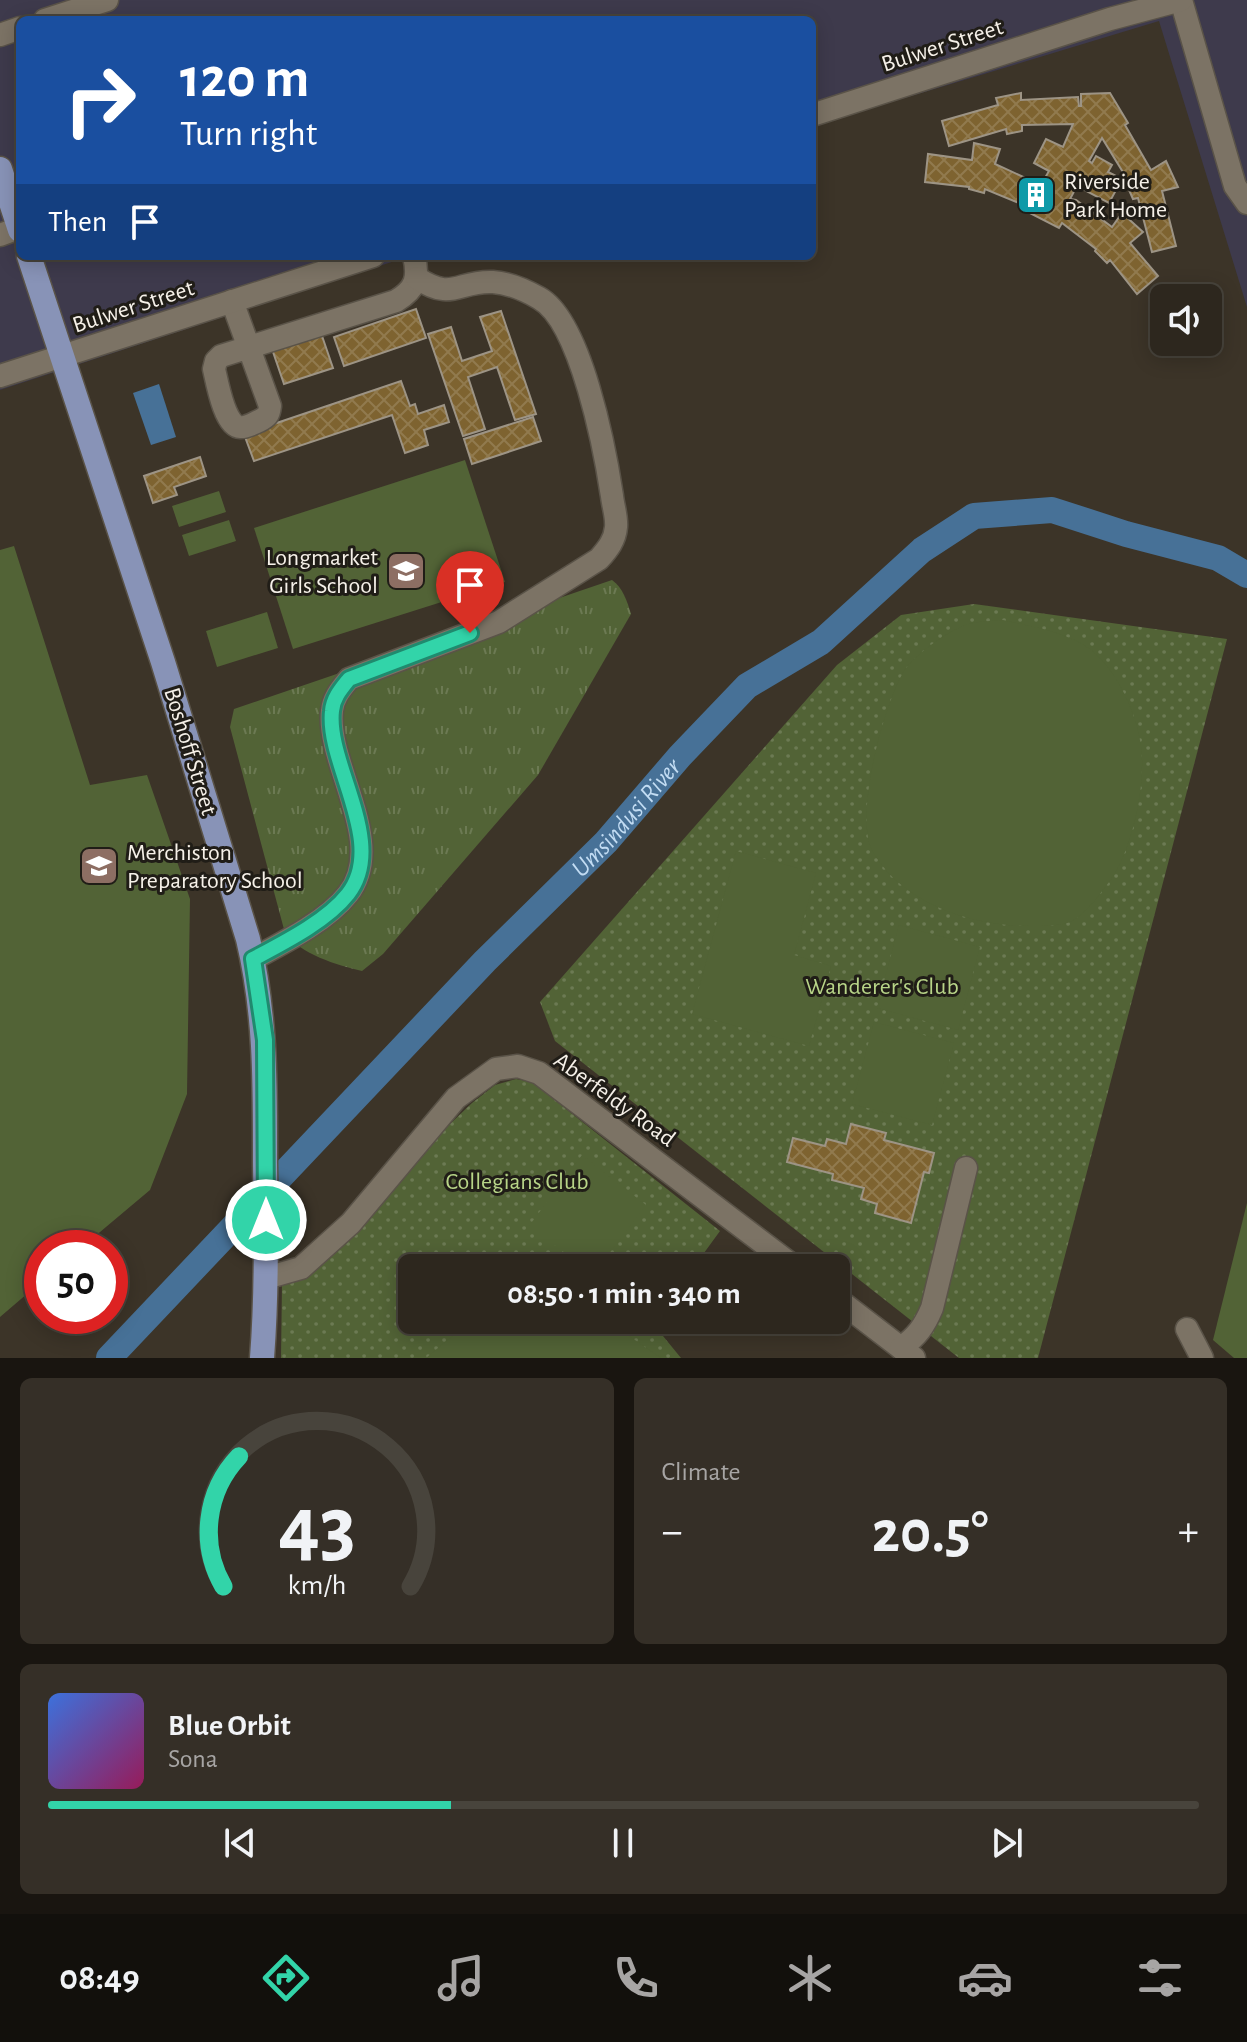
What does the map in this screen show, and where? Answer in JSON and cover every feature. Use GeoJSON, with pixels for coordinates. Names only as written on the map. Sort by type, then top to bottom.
{"type":"FeatureCollection","features":[{"type":"Feature","properties":{"kind":"main road"},"geometry":{"type":"LineString","coordinates":[[0,171],[16,217]]}},
{"type":"Feature","properties":{"kind":"main road","name":"Boshoff Street"},"geometry":{"type":"LineString","coordinates":[[30,260],[163,662],[253,959],[265,1040],[266,1278],[262,1358]]}},
{"type":"Feature","properties":{"kind":"street"},"geometry":{"type":"LineString","coordinates":[[57,16],[107,0]]}},
{"type":"Feature","properties":{"kind":"street"},"geometry":{"type":"LineString","coordinates":[[1181,0],[1235,186],[1247,203]]}},
{"type":"Feature","properties":{"kind":"street","name":"Bulwer Street"},"geometry":{"type":"LineString","coordinates":[[816,114],[1107,9],[1181,0]]}},
{"type":"Feature","properties":{"kind":"street","name":"Bulwer Street"},"geometry":{"type":"LineString","coordinates":[[0,376],[360,260]]}},
{"type":"Feature","properties":{"kind":"street"},"geometry":{"type":"LineString","coordinates":[[232,301],[249,349],[396,301],[412,289],[415,267]]}},
{"type":"Feature","properties":{"kind":"street"},"geometry":{"type":"LineString","coordinates":[[253,959],[306,931],[349,894],[357,876],[362,850],[352,797],[332,729],[332,709],[343,686],[349,679],[499,622],[599,559],[611,545],[616,527],[607,462],[589,383],[563,324],[543,299],[515,286],[491,282],[449,291],[438,290],[415,267]]}},
{"type":"Feature","properties":{"kind":"street","name":"Aberfeldy Road"},"geometry":{"type":"LineString","coordinates":[[266,1278],[301,1268],[351,1223],[456,1098],[496,1069],[518,1066],[539,1073],[778,1254]]}},
{"type":"Feature","properties":{"kind":"street"},"geometry":{"type":"LineString","coordinates":[[850,1309],[908,1353],[932,1308],[966,1168]]}},
{"type":"Feature","properties":{"kind":"street"},"geometry":{"type":"LineString","coordinates":[[1187,1329],[1202,1358]]}},
{"type":"Feature","properties":{"kind":"shaded area"},"geometry":{"type":"Polygon","coordinates":[[[0,0],[1247,0],[1247,307],[1159,21],[816,125],[816,16],[16,16],[16,260],[398,260],[0,390],[0,0]]]}},
{"type":"Feature","properties":{"kind":"green space"},"geometry":{"type":"Polygon","coordinates":[[[465,460],[505,582],[293,649],[254,528],[465,460]]]}},
{"type":"Feature","properties":{"kind":"green space"},"geometry":{"type":"Polygon","coordinates":[[[219,491],[226,512],[179,527],[172,506],[219,491]]]}},
{"type":"Feature","properties":{"kind":"green space"},"geometry":{"type":"Polygon","coordinates":[[[229,520],[236,541],[189,556],[182,535],[229,520]]]}},
{"type":"Feature","properties":{"kind":"green space","name":"Merchiston Preparatory School"},"geometry":{"type":"Polygon","coordinates":[[[14,546],[90,785],[147,775],[190,899],[187,1094],[150,1190],[102,1230],[24,1230],[24,1296],[0,1317],[0,550],[14,546]]]}},
{"type":"Feature","properties":{"kind":"green space"},"geometry":{"type":"Polygon","coordinates":[[[612,580],[622,591],[631,614],[538,775],[383,954],[362,971],[320,958],[300,947],[285,933],[230,727],[234,709],[612,580]]]}},
{"type":"Feature","properties":{"kind":"green space","name":"Wanderer's Club"},"geometry":{"type":"Polygon","coordinates":[[[974,604],[1227,639],[1038,1358],[959,1358],[850,1272],[850,1254],[826,1254],[555,1041],[540,1002],[837,665],[901,615],[974,604]]]}},
{"type":"Feature","properties":{"kind":"green space"},"geometry":{"type":"Polygon","coordinates":[[[267,612],[278,648],[217,667],[206,631],[267,612]]]}},
{"type":"Feature","properties":{"kind":"green space"},"geometry":{"type":"Polygon","coordinates":[[[1003,620],[1065,636],[1096,654],[1117,680],[1138,729],[1142,775],[1133,826],[1122,859],[1091,905],[1077,918],[1063,924],[1008,925],[963,917],[942,909],[921,899],[886,870],[873,852],[868,836],[869,788],[874,761],[888,708],[904,671],[925,649],[945,635],[973,623],[1003,620]]]}},
{"type":"Feature","properties":{"kind":"green space"},"geometry":{"type":"Polygon","coordinates":[[[736,851],[816,873],[794,955],[831,966],[809,1046],[692,1014],[736,851]]]}},
{"type":"Feature","properties":{"kind":"green space"},"geometry":{"type":"Polygon","coordinates":[[[899,925],[980,947],[958,1030],[877,1008],[899,925]]]}},
{"type":"Feature","properties":{"kind":"green space"},"geometry":{"type":"Polygon","coordinates":[[[874,1022],[954,1043],[932,1125],[852,1104],[874,1022]]]}},
{"type":"Feature","properties":{"kind":"green space","name":"Collegians Club"},"geometry":{"type":"Polygon","coordinates":[[[516,1079],[532,1082],[720,1231],[703,1254],[398,1254],[398,1334],[661,1334],[681,1358],[281,1358],[282,1284],[472,1103],[495,1085],[516,1079]]]}},
{"type":"Feature","properties":{"kind":"green space"},"geometry":{"type":"Polygon","coordinates":[[[582,1155],[646,1205],[609,1254],[566,1254],[529,1226],[582,1155]]]}},
{"type":"Feature","properties":{"kind":"green space"},"geometry":{"type":"Polygon","coordinates":[[[1247,1203],[1247,1358],[1234,1358],[1213,1340],[1247,1203]]]}},
{"type":"Feature","properties":{"kind":"green space"},"geometry":{"type":"Polygon","coordinates":[[[455,1334],[626,1334],[661,1358],[426,1358],[455,1334]]]}},
{"type":"Feature","properties":{"kind":"water"},"geometry":{"type":"Polygon","coordinates":[[[159,384],[176,437],[151,445],[133,393],[159,384]]]}},
{"type":"Feature","properties":{"kind":"building","name":"Riverside Park Home"},"geometry":{"type":"Polygon","coordinates":[[[1021,93],[1021,100],[1078,97],[1081,106],[1081,94],[1110,93],[1151,170],[1166,161],[1178,187],[1162,191],[1176,246],[1152,252],[1138,198],[1133,199],[1126,183],[1129,182],[1102,138],[1089,161],[1092,163],[1096,156],[1112,165],[1108,172],[1122,179],[1109,203],[1077,186],[1070,199],[1076,200],[1112,227],[1122,213],[1143,232],[1130,243],[1158,276],[1137,294],[1110,260],[1107,263],[1096,249],[1062,223],[1059,228],[1024,210],[1026,206],[985,189],[984,193],[969,187],[925,182],[928,154],[972,160],[974,143],[1000,149],[995,164],[1041,185],[1049,171],[1034,163],[1046,139],[1063,147],[1073,124],[1022,125],[1022,131],[1007,134],[1006,129],[949,146],[942,121],[998,105],[996,98],[1021,93]]]}},
{"type":"Feature","properties":{"kind":"building"},"geometry":{"type":"Polygon","coordinates":[[[416,309],[426,338],[344,366],[334,337],[416,309]]]}},
{"type":"Feature","properties":{"kind":"building"},"geometry":{"type":"Polygon","coordinates":[[[501,311],[536,414],[515,420],[497,367],[468,377],[485,429],[463,436],[428,334],[451,327],[462,361],[492,351],[480,317],[501,311]]]}},
{"type":"Feature","properties":{"kind":"building"},"geometry":{"type":"Polygon","coordinates":[[[321,333],[333,368],[284,384],[272,349],[321,333]]]}},
{"type":"Feature","properties":{"kind":"building"},"geometry":{"type":"Polygon","coordinates":[[[401,381],[410,406],[415,404],[418,414],[444,405],[449,422],[424,430],[428,445],[405,453],[392,415],[254,461],[244,434],[401,381]]]}},
{"type":"Feature","properties":{"kind":"building"},"geometry":{"type":"Polygon","coordinates":[[[533,417],[541,441],[472,464],[464,439],[533,417]]]}},
{"type":"Feature","properties":{"kind":"building"},"geometry":{"type":"Polygon","coordinates":[[[200,457],[206,476],[174,487],[177,495],[153,503],[144,476],[200,457]]]}},
{"type":"Feature","properties":{"kind":"building"},"geometry":{"type":"Polygon","coordinates":[[[851,1124],[886,1133],[884,1140],[934,1153],[929,1173],[924,1172],[911,1223],[875,1213],[877,1204],[861,1199],[864,1188],[832,1180],[833,1174],[787,1162],[793,1138],[825,1146],[827,1139],[846,1144],[851,1124]]]}},
{"type":"Feature","properties":{"kind":"waterway","name":"Umsindusi River"},"geometry":{"type":"LineString","coordinates":[[109,1358],[485,961],[606,842],[680,756],[747,686],[821,642],[922,550],[974,516],[1052,510],[1126,534],[1218,558],[1247,575]]}},
{"type":"Feature","properties":{"kind":"place","name":"Riverside Park Home"},"geometry":{"type":"Point","coordinates":[1036,195]}},
{"type":"Feature","properties":{"kind":"place","name":"Longmarket Girls School"},"geometry":{"type":"Point","coordinates":[406,571]}},
{"type":"Feature","properties":{"kind":"place","name":"Merchiston Preparatory School"},"geometry":{"type":"Point","coordinates":[99,866]}},
{"type":"Feature","properties":{"kind":"route"},"geometry":{"type":"LineString","coordinates":[[266,1220],[265,1040],[253,959],[306,931],[349,894],[357,876],[362,850],[352,797],[332,729],[332,709],[337,694],[349,679],[470,633]]}}]}
